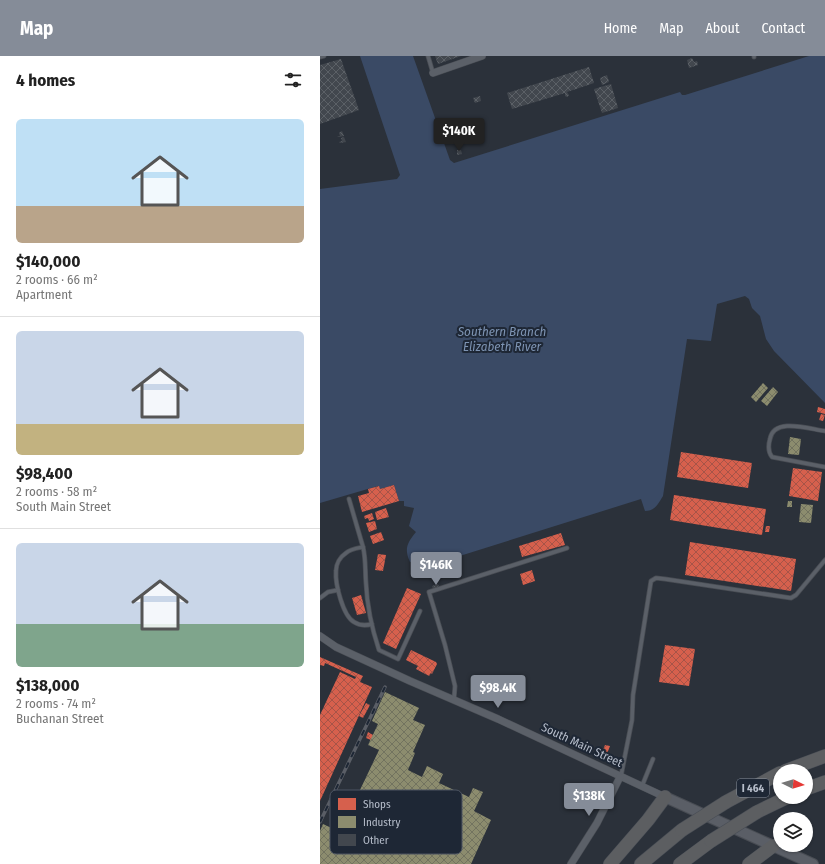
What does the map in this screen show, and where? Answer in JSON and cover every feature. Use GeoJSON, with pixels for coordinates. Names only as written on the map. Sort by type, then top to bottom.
{"type":"FeatureCollection","features":[{"type":"Feature","properties":{"kind":"highway","name":"I 464"},"geometry":{"type":"LineString","coordinates":[[804,764],[825,756]]}},
{"type":"Feature","properties":{"kind":"highway","name":"I 464"},"geometry":{"type":"LineString","coordinates":[[641,864],[682,830],[726,802],[773,778]]}},
{"type":"Feature","properties":{"kind":"highway"},"geometry":{"type":"LineString","coordinates":[[813,786],[825,782]]}},
{"type":"Feature","properties":{"kind":"highway"},"geometry":{"type":"LineString","coordinates":[[610,864],[665,798]]}},
{"type":"Feature","properties":{"kind":"highway","name":"I 464"},"geometry":{"type":"LineString","coordinates":[[680,864],[711,841],[757,812],[774,804]]}},
{"type":"Feature","properties":{"kind":"highway"},"geometry":{"type":"LineString","coordinates":[[749,864],[773,846]]}},
{"type":"Feature","properties":{"kind":"street"},"geometry":{"type":"LineString","coordinates":[[433,73],[482,56]]}},
{"type":"Feature","properties":{"kind":"street","name":"South Main Street"},"geometry":{"type":"LineString","coordinates":[[320,636],[336,647],[773,846]]}},
{"type":"Feature","properties":{"kind":"street"},"geometry":{"type":"LineString","coordinates":[[570,864],[597,823],[620,777]]}},
{"type":"Feature","properties":{"kind":"street","name":"South Main Street"},"geometry":{"type":"LineString","coordinates":[[785,852],[807,863]]}},
{"type":"Feature","properties":{"kind":"lane"},"geometry":{"type":"LineString","coordinates":[[320,58],[324,56]]}},
{"type":"Feature","properties":{"kind":"lane"},"geometry":{"type":"LineString","coordinates":[[428,56],[433,73]]}},
{"type":"Feature","properties":{"kind":"lane"},"geometry":{"type":"LineString","coordinates":[[825,431],[792,426],[780,426],[770,436],[768,449],[772,457],[825,466]]}},
{"type":"Feature","properties":{"kind":"lane"},"geometry":{"type":"LineString","coordinates":[[348,499],[366,558],[366,584],[372,624],[379,650],[398,659],[420,611]]}},
{"type":"Feature","properties":{"kind":"lane"},"geometry":{"type":"LineString","coordinates":[[363,546],[347,552],[338,562],[336,575],[338,590],[348,617],[353,622],[360,625],[372,624]]}},
{"type":"Feature","properties":{"kind":"lane"},"geometry":{"type":"LineString","coordinates":[[454,701],[455,686],[445,645],[429,592],[567,548]]}},
{"type":"Feature","properties":{"kind":"lane"},"geometry":{"type":"LineString","coordinates":[[620,777],[632,720],[633,695],[651,581],[656,578],[665,579],[791,598],[796,595],[825,560]]}},
{"type":"Feature","properties":{"kind":"lane"},"geometry":{"type":"LineString","coordinates":[[320,598],[328,592],[338,590]]}},
{"type":"Feature","properties":{"kind":"lane"},"geometry":{"type":"LineString","coordinates":[[642,787],[653,759]]}},
{"type":"Feature","properties":{"kind":"water","name":"Southern Branch Elizabeth River"},"geometry":{"type":"Polygon","coordinates":[[[360,56],[413,56],[450,160],[454,163],[680,92],[682,95],[685,95],[809,56],[825,56],[825,403],[774,351],[766,339],[760,316],[752,308],[749,299],[745,296],[717,304],[711,341],[687,339],[663,496],[651,510],[645,511],[641,499],[431,565],[421,553],[416,555],[415,561],[410,562],[407,553],[407,546],[416,532],[409,526],[414,508],[404,506],[404,501],[399,501],[394,485],[380,489],[378,486],[320,503],[320,189],[397,179],[400,175],[360,56]]]}},
{"type":"Feature","properties":{"kind":"building: Shops"},"geometry":{"type":"Polygon","coordinates":[[[818,407],[825,409],[825,414],[817,412],[818,407]]]}},
{"type":"Feature","properties":{"kind":"building: Shops"},"geometry":{"type":"Polygon","coordinates":[[[821,414],[825,415],[823,421],[819,420],[821,414]]]}},
{"type":"Feature","properties":{"kind":"building: Shops"},"geometry":{"type":"Polygon","coordinates":[[[681,452],[752,463],[748,488],[677,477],[681,452]]]}},
{"type":"Feature","properties":{"kind":"building: Shops"},"geometry":{"type":"Polygon","coordinates":[[[793,468],[822,472],[818,501],[789,496],[793,468]]]}},
{"type":"Feature","properties":{"kind":"building: Shops"},"geometry":{"type":"Polygon","coordinates":[[[394,485],[399,501],[362,512],[358,496],[369,493],[368,489],[379,486],[380,489],[394,485]]]}},
{"type":"Feature","properties":{"kind":"building: Shops"},"geometry":{"type":"Polygon","coordinates":[[[674,495],[766,509],[762,535],[670,520],[674,495]]]}},
{"type":"Feature","properties":{"kind":"building: Shops"},"geometry":{"type":"Polygon","coordinates":[[[386,508],[389,517],[377,520],[375,512],[386,508]]]}},
{"type":"Feature","properties":{"kind":"building: Shops"},"geometry":{"type":"Polygon","coordinates":[[[372,513],[374,519],[369,521],[368,518],[365,519],[364,516],[372,513]]]}},
{"type":"Feature","properties":{"kind":"building: Shops"},"geometry":{"type":"Polygon","coordinates":[[[375,521],[377,529],[369,532],[366,523],[375,521]]]}},
{"type":"Feature","properties":{"kind":"building: Shops"},"geometry":{"type":"Polygon","coordinates":[[[766,526],[770,526],[769,532],[765,532],[766,526]]]}},
{"type":"Feature","properties":{"kind":"building: Shops"},"geometry":{"type":"Polygon","coordinates":[[[381,532],[384,540],[373,544],[370,536],[381,532]]]}},
{"type":"Feature","properties":{"kind":"building: Shops"},"geometry":{"type":"Polygon","coordinates":[[[561,533],[565,545],[522,557],[519,546],[561,533]]]}},
{"type":"Feature","properties":{"kind":"building: Shops"},"geometry":{"type":"Polygon","coordinates":[[[690,542],[796,559],[791,591],[685,575],[690,542]]]}},
{"type":"Feature","properties":{"kind":"building: Shops"},"geometry":{"type":"Polygon","coordinates":[[[378,554],[386,555],[383,571],[375,570],[378,554]]]}},
{"type":"Feature","properties":{"kind":"building: Shops"},"geometry":{"type":"Polygon","coordinates":[[[532,570],[535,581],[523,585],[520,574],[532,570]]]}},
{"type":"Feature","properties":{"kind":"building: Shops"},"geometry":{"type":"Polygon","coordinates":[[[407,588],[421,594],[396,649],[383,643],[407,588]]]}},
{"type":"Feature","properties":{"kind":"building: Shops"},"geometry":{"type":"Polygon","coordinates":[[[361,595],[366,613],[357,615],[352,598],[361,595]]]}},
{"type":"Feature","properties":{"kind":"building: Shops"},"geometry":{"type":"Polygon","coordinates":[[[665,645],[695,649],[689,686],[659,682],[665,645]]]}},
{"type":"Feature","properties":{"kind":"building: Shops"},"geometry":{"type":"Polygon","coordinates":[[[411,650],[436,662],[437,664],[432,674],[431,673],[429,676],[416,669],[418,666],[406,660],[411,650]]]}},
{"type":"Feature","properties":{"kind":"building: Shops"},"geometry":{"type":"Polygon","coordinates":[[[320,657],[363,676],[360,682],[372,687],[320,801],[320,715],[340,672],[355,679],[356,677],[325,663],[324,666],[320,665],[320,657]]]}},
{"type":"Feature","properties":{"kind":"building: Shops"},"geometry":{"type":"Polygon","coordinates":[[[366,703],[370,705],[363,718],[359,716],[366,703]]]}},
{"type":"Feature","properties":{"kind":"building: Shops"},"geometry":{"type":"Polygon","coordinates":[[[368,732],[373,735],[371,740],[366,738],[368,732]]]}},
{"type":"Feature","properties":{"kind":"building: Shops"},"geometry":{"type":"Polygon","coordinates":[[[605,745],[610,746],[605,759],[600,757],[605,745]]]}},
{"type":"Feature","properties":{"kind":"building: Industry"},"geometry":{"type":"Polygon","coordinates":[[[763,383],[768,388],[756,402],[751,397],[763,383]]]}},
{"type":"Feature","properties":{"kind":"building: Industry"},"geometry":{"type":"Polygon","coordinates":[[[773,387],[778,392],[767,406],[761,401],[773,387]]]}},
{"type":"Feature","properties":{"kind":"building: Industry"},"geometry":{"type":"Polygon","coordinates":[[[790,437],[801,439],[799,455],[788,454],[790,437]]]}},
{"type":"Feature","properties":{"kind":"building: Industry"},"geometry":{"type":"Polygon","coordinates":[[[788,501],[792,501],[792,507],[787,507],[788,501]]]}},
{"type":"Feature","properties":{"kind":"building: Industry"},"geometry":{"type":"Polygon","coordinates":[[[801,504],[813,505],[811,523],[799,522],[801,504]]]}},
{"type":"Feature","properties":{"kind":"building: Industry"},"geometry":{"type":"Polygon","coordinates":[[[385,692],[419,708],[413,720],[425,725],[413,752],[415,753],[408,770],[422,777],[427,766],[443,774],[439,783],[454,790],[360,790],[379,750],[368,745],[378,724],[372,721],[385,692]]]}},
{"type":"Feature","properties":{"kind":"building: Industry"},"geometry":{"type":"Polygon","coordinates":[[[473,788],[483,792],[474,811],[491,820],[471,864],[320,864],[320,831],[323,824],[330,827],[330,854],[462,854],[462,794],[469,797],[473,788]]]}},
{"type":"Feature","properties":{"kind":"building: Other"},"geometry":{"type":"Polygon","coordinates":[[[435,56],[461,56],[438,64],[435,56]]]}},
{"type":"Feature","properties":{"kind":"building: Other"},"geometry":{"type":"Polygon","coordinates":[[[692,58],[694,62],[697,61],[698,65],[689,68],[687,60],[692,58]]]}},
{"type":"Feature","properties":{"kind":"building: Other"},"geometry":{"type":"Polygon","coordinates":[[[341,59],[359,110],[320,124],[320,65],[341,59]]]}},
{"type":"Feature","properties":{"kind":"building: Other"},"geometry":{"type":"Polygon","coordinates":[[[589,67],[594,83],[567,92],[569,95],[567,97],[565,96],[565,93],[512,109],[507,93],[589,67]]]}},
{"type":"Feature","properties":{"kind":"building: Other"},"geometry":{"type":"Polygon","coordinates":[[[607,75],[609,82],[602,85],[600,78],[607,75]]]}},
{"type":"Feature","properties":{"kind":"building: Other"},"geometry":{"type":"Polygon","coordinates":[[[611,84],[618,108],[602,113],[594,89],[611,84]]]}},
{"type":"Feature","properties":{"kind":"building: Other"},"geometry":{"type":"Polygon","coordinates":[[[480,96],[481,101],[475,103],[473,98],[480,96]]]}},
{"type":"Feature","properties":{"kind":"building: Other"},"geometry":{"type":"Polygon","coordinates":[[[342,131],[344,136],[339,137],[337,136],[340,136],[339,133],[342,131]]]}},
{"type":"Feature","properties":{"kind":"building: Other"},"geometry":{"type":"Polygon","coordinates":[[[344,137],[346,142],[340,143],[339,142],[342,141],[341,138],[344,137]]]}},
{"type":"Feature","properties":{"kind":"building: Other"},"geometry":{"type":"Polygon","coordinates":[[[457,150],[461,150],[462,154],[457,155],[457,150]]]}},
{"type":"Feature","properties":{"kind":"building: Other"},"geometry":{"type":"Polygon","coordinates":[[[438,584],[439,587],[433,589],[432,586],[438,584]]]}},
{"type":"Feature","properties":{"kind":"railway"},"geometry":{"type":"LineString","coordinates":[[335,790],[385,687]]}},
{"type":"Feature","properties":{"kind":"railway"},"geometry":{"type":"LineString","coordinates":[[320,822],[330,801]]}}]}
